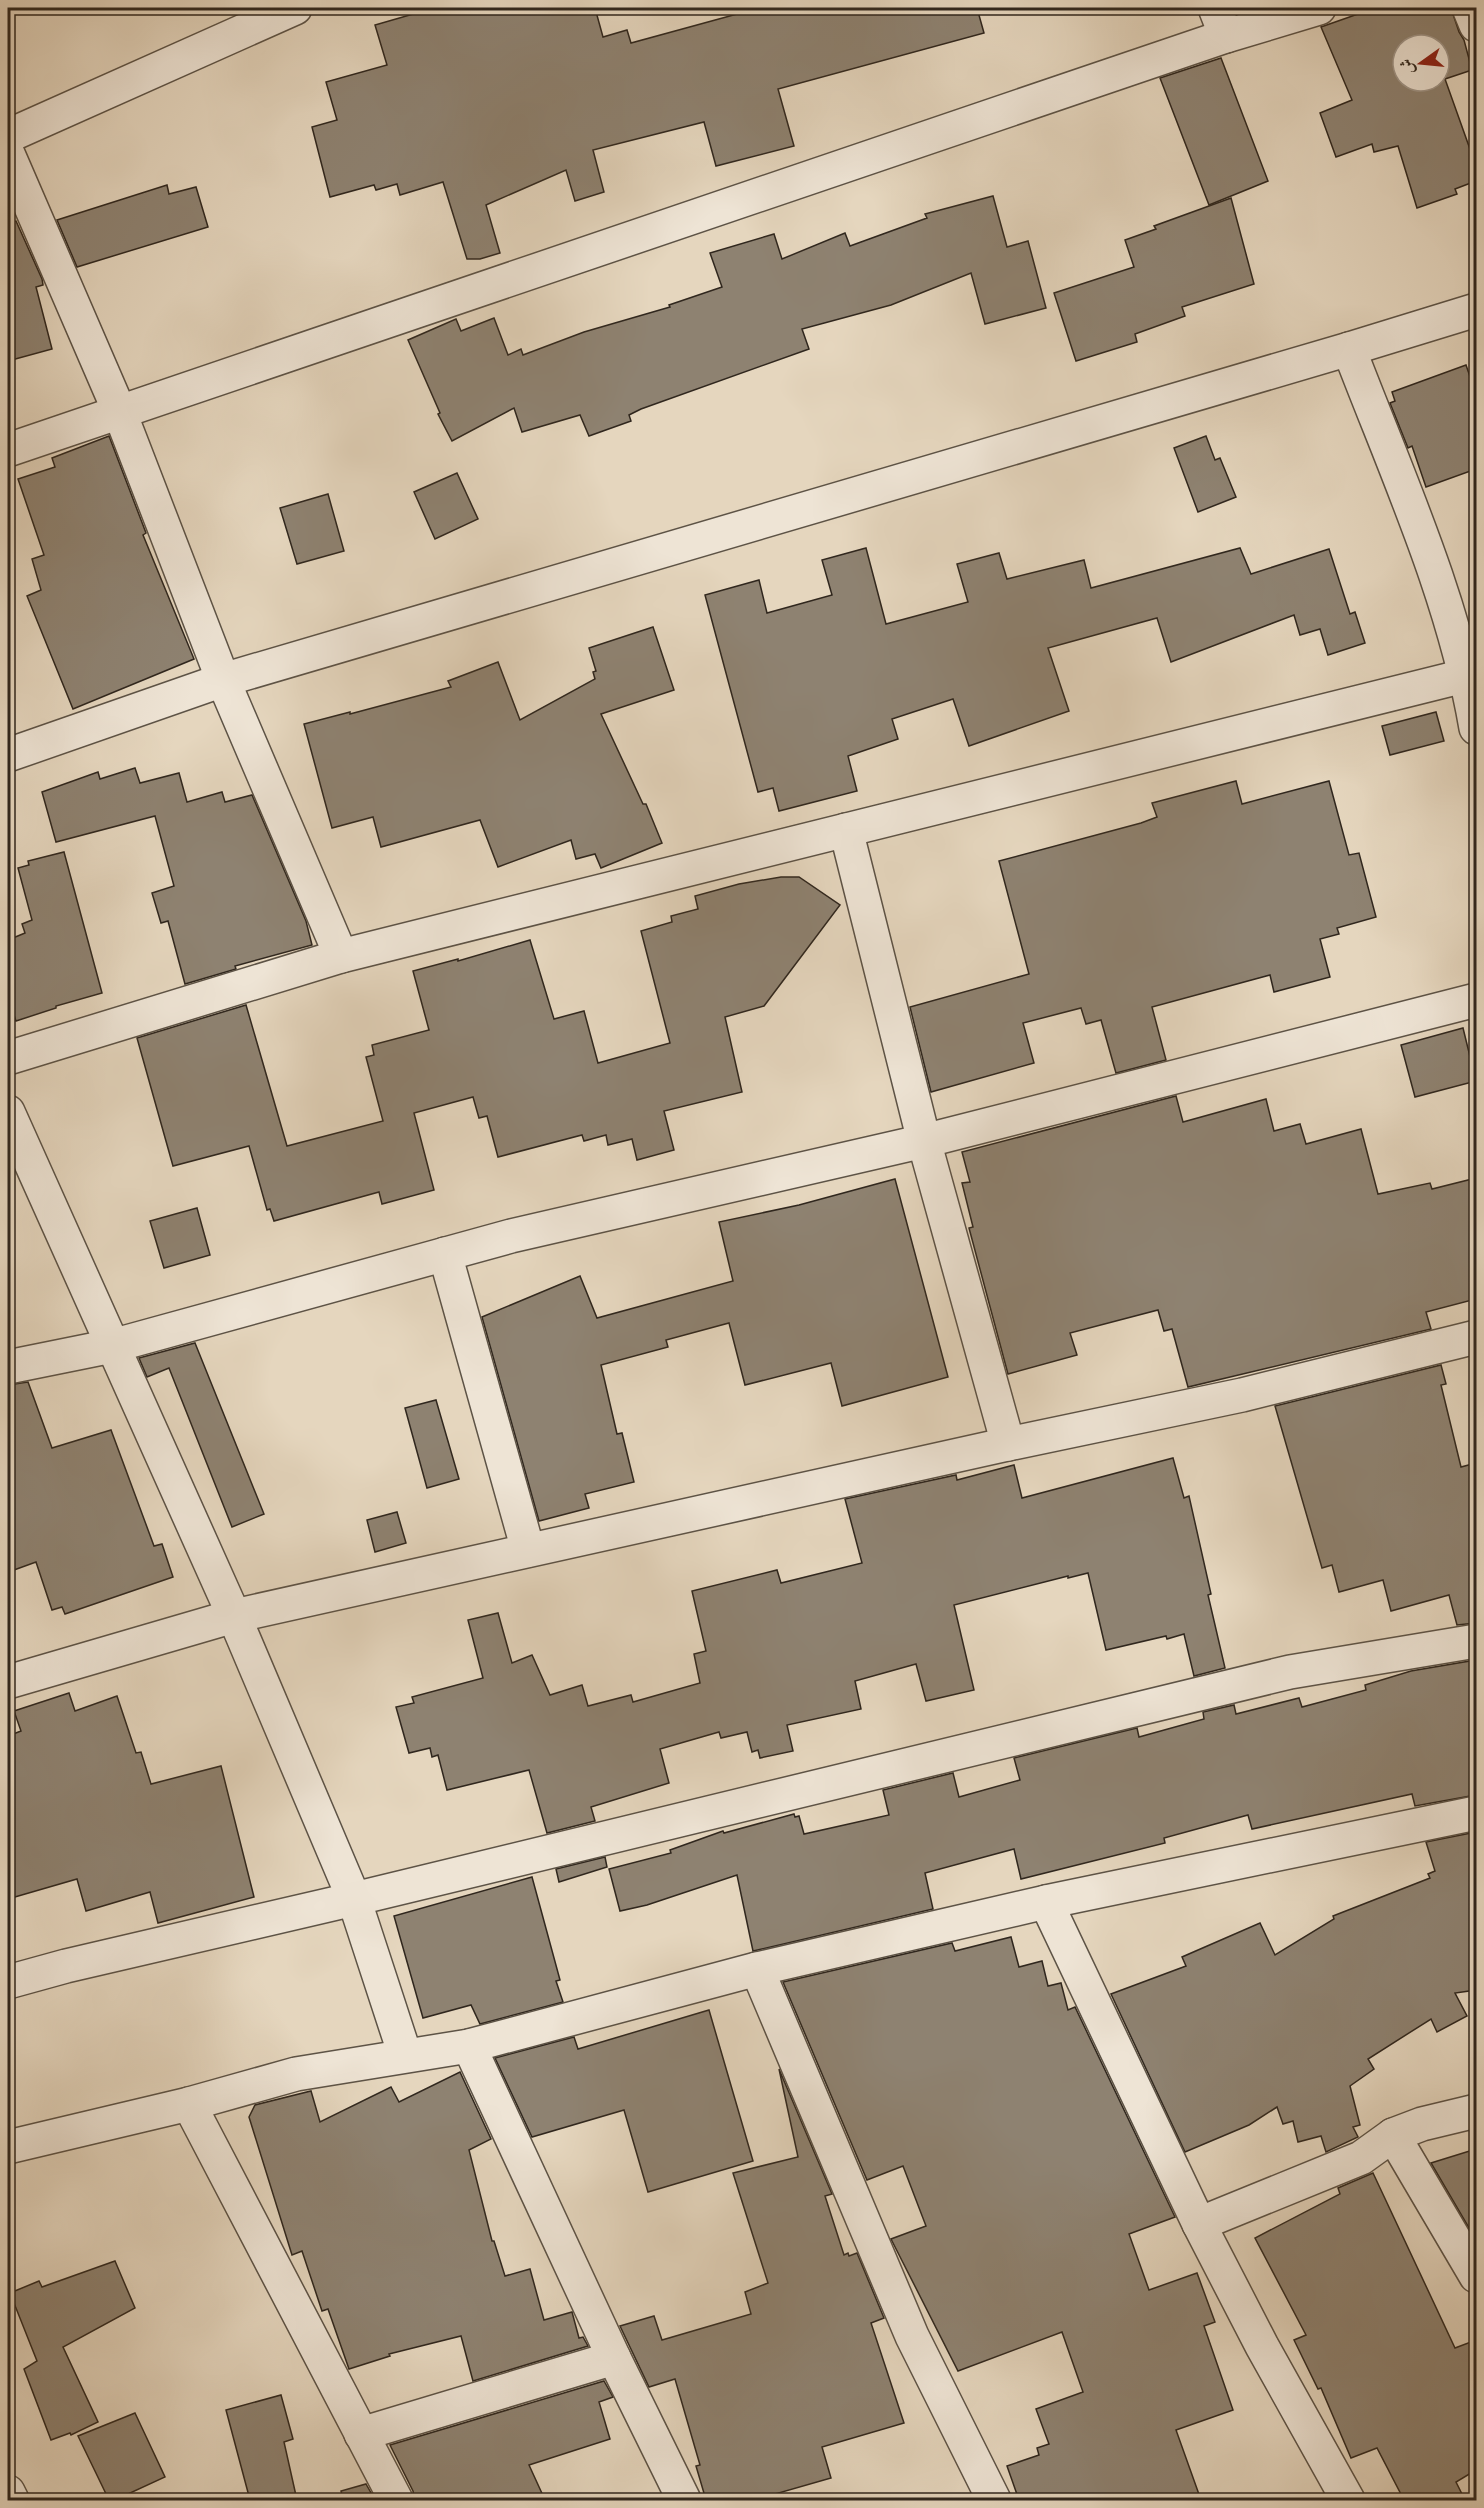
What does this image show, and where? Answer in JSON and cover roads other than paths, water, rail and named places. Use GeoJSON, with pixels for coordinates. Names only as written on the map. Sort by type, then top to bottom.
{"type":"FeatureCollection","features":[{"type":"Feature","properties":{"kind":"street"},"geometry":{"type":"LineString","coordinates":[[8,136],[295,8]]}},
{"type":"Feature","properties":{"kind":"street"},"geometry":{"type":"LineString","coordinates":[[8,450],[120,413],[1221,22],[1319,8]]}},
{"type":"Feature","properties":{"kind":"street"},"geometry":{"type":"LineString","coordinates":[[1469,8],[1476,25]]}},
{"type":"Feature","properties":{"kind":"street"},"geometry":{"type":"LineString","coordinates":[[8,154],[120,413],[224,680],[341,956]]}},
{"type":"Feature","properties":{"kind":"street"},"geometry":{"type":"LineString","coordinates":[[8,755],[224,680],[1350,349],[1476,309]]}},
{"type":"Feature","properties":{"kind":"street"},"geometry":{"type":"LineString","coordinates":[[1350,349],[1472,675],[1476,728]]}},
{"type":"Feature","properties":{"kind":"street"},"geometry":{"type":"LineString","coordinates":[[8,1058],[341,956],[1472,675]]}},
{"type":"Feature","properties":{"kind":"street"},"geometry":{"type":"LineString","coordinates":[[846,830],[924,1141],[1008,1443]]}},
{"type":"Feature","properties":{"kind":"street"},"geometry":{"type":"LineString","coordinates":[[8,1367],[112,1346],[511,1236],[924,1141],[1476,1000]]}},
{"type":"Feature","properties":{"kind":"street"},"geometry":{"type":"LineString","coordinates":[[8,1112],[234,1616],[354,1899],[405,2055]]}},
{"type":"Feature","properties":{"kind":"street"},"geometry":{"type":"LineString","coordinates":[[445,1254],[528,1550]]}},
{"type":"Feature","properties":{"kind":"street"},"geometry":{"type":"LineString","coordinates":[[8,1682],[234,1616],[1008,1443],[1242,1395],[1476,1337]]}},
{"type":"Feature","properties":{"kind":"street"},"geometry":{"type":"LineString","coordinates":[[8,1982],[66,1966],[354,1899],[1290,1672],[1476,1641]]}},
{"type":"Feature","properties":{"kind":"street"},"geometry":{"type":"LineString","coordinates":[[8,2147],[189,2104],[296,2074],[470,2046],[758,1969],[1046,1902],[1476,1813]]}},
{"type":"Feature","properties":{"kind":"street"},"geometry":{"type":"LineString","coordinates":[[1046,1902],[1198,2224],[1262,2346],[1348,2500]]}},
{"type":"Feature","properties":{"kind":"street"},"geometry":{"type":"LineString","coordinates":[[758,1969],[912,2336],[994,2500]]}},
{"type":"Feature","properties":{"kind":"street"},"geometry":{"type":"LineString","coordinates":[[470,2046],[614,2358],[684,2500]]}},
{"type":"Feature","properties":{"kind":"street"},"geometry":{"type":"LineString","coordinates":[[189,2104],[396,2500]]}},
{"type":"Feature","properties":{"kind":"street"},"geometry":{"type":"LineString","coordinates":[[1198,2224],[1361,2158],[1393,2134],[1422,2124],[1476,2111]]}},
{"type":"Feature","properties":{"kind":"street"},"geometry":{"type":"LineString","coordinates":[[1393,2134],[1476,2276]]}},
{"type":"Feature","properties":{"kind":"street"},"geometry":{"type":"LineString","coordinates":[[361,2434],[614,2358]]}},
{"type":"Feature","properties":{"kind":"street"},"geometry":{"type":"LineString","coordinates":[[8,2492],[12,2500]]}}]}
